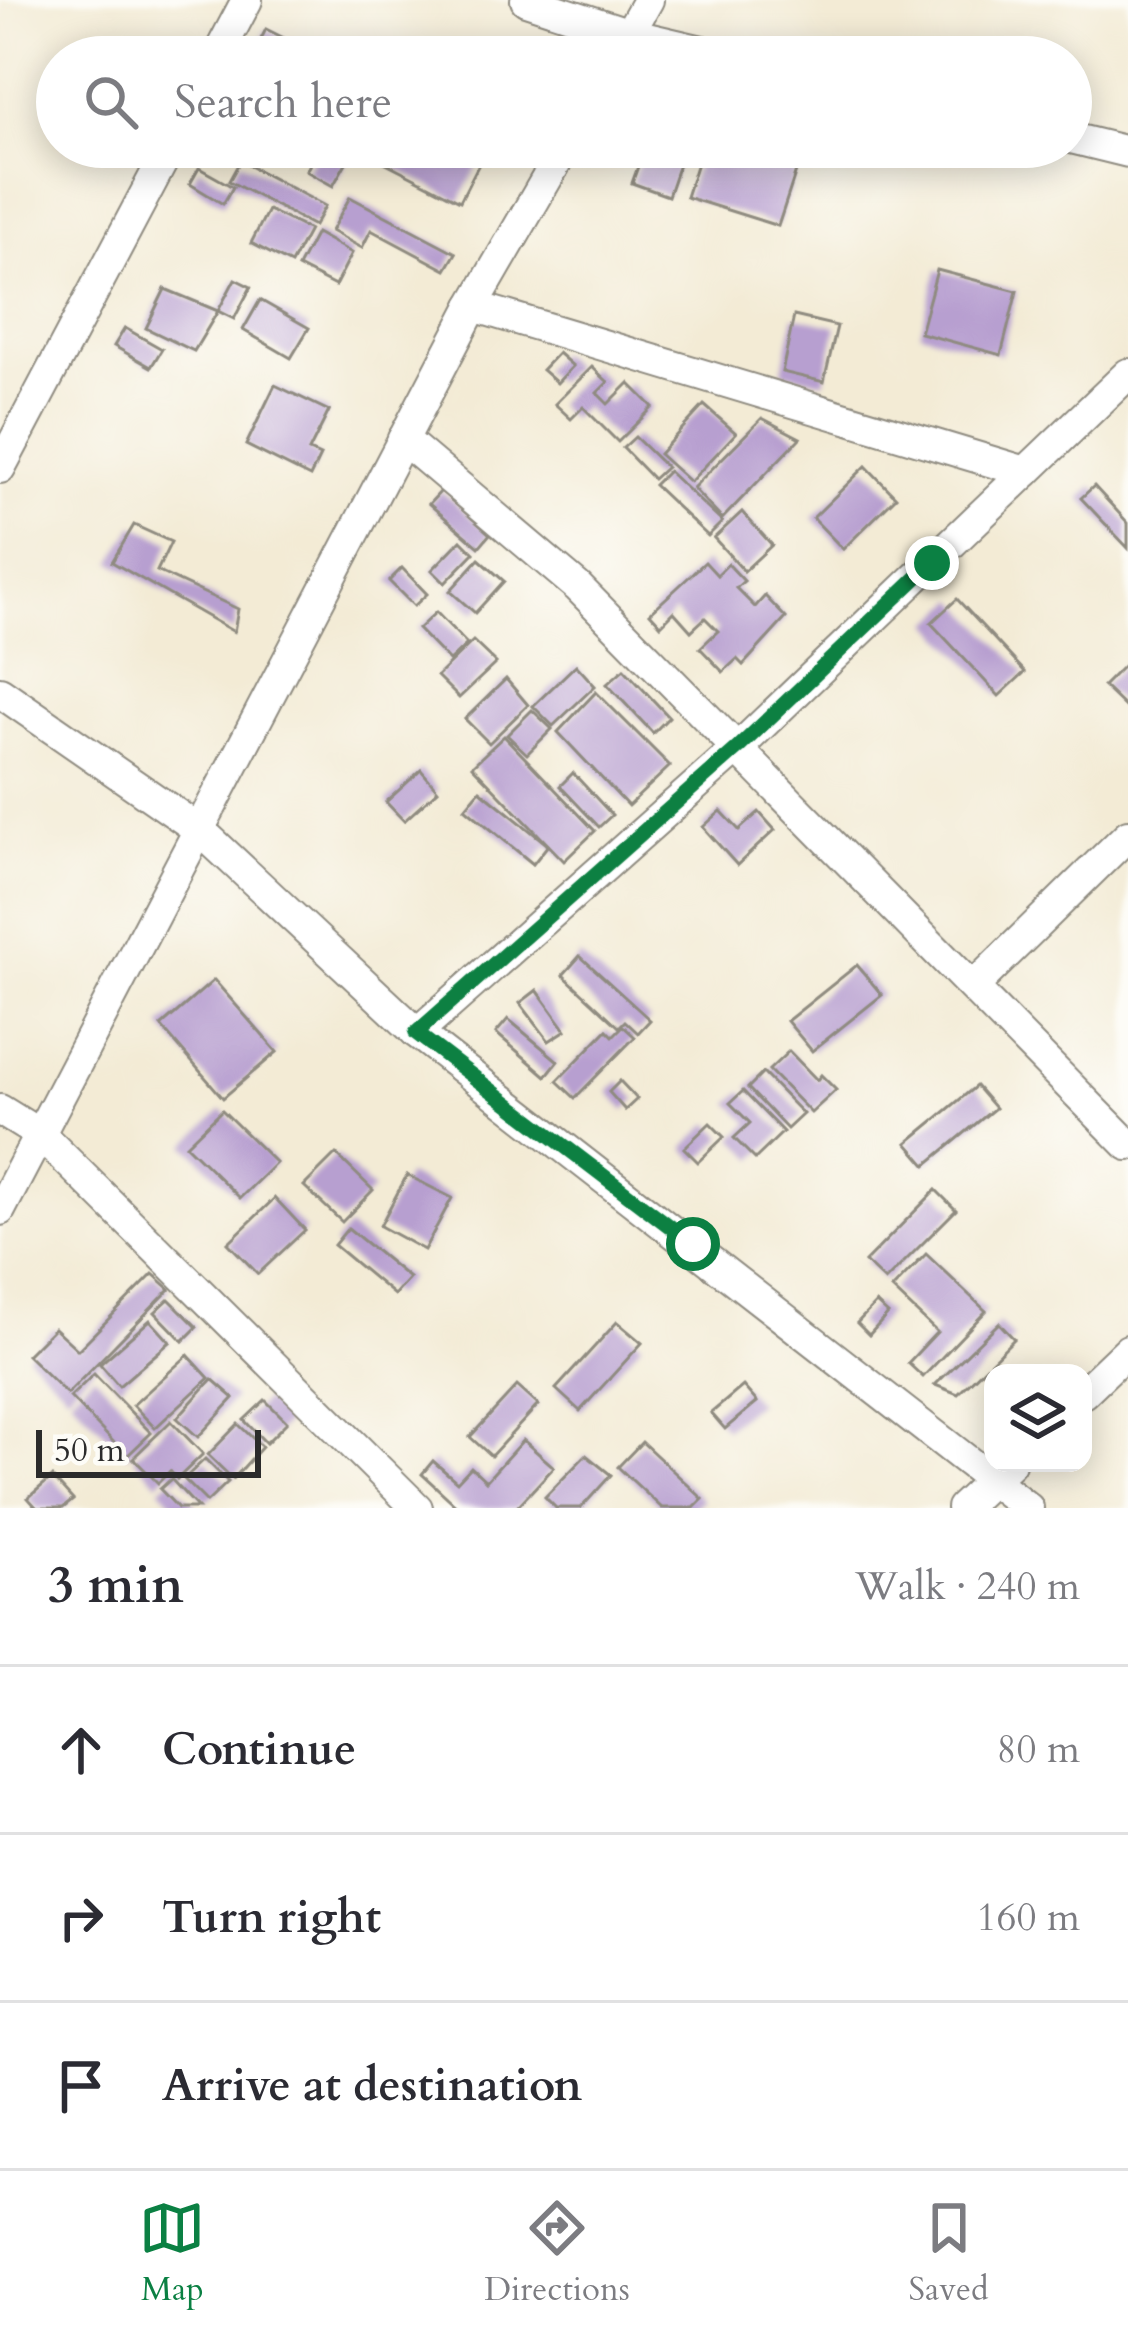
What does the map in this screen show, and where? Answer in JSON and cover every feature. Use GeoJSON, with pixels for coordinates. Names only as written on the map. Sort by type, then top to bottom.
{"type":"FeatureCollection","features":[{"type":"Feature","properties":{"kind":"street"},"geometry":{"type":"LineString","coordinates":[[228,36],[247,0]]}},
{"type":"Feature","properties":{"kind":"street"},"geometry":{"type":"LineString","coordinates":[[526,0],[604,36]]}},
{"type":"Feature","properties":{"kind":"street"},"geometry":{"type":"LineString","coordinates":[[628,36],[648,0]]}},
{"type":"Feature","properties":{"kind":"street"},"geometry":{"type":"LineString","coordinates":[[1092,143],[1128,152]]}},
{"type":"Feature","properties":{"kind":"street"},"geometry":{"type":"LineString","coordinates":[[0,468],[159,168]]}},
{"type":"Feature","properties":{"kind":"street"},"geometry":{"type":"LineString","coordinates":[[0,1210],[473,306],[553,168]]}},
{"type":"Feature","properties":{"kind":"street"},"geometry":{"type":"LineString","coordinates":[[473,306],[1026,472]]}},
{"type":"Feature","properties":{"kind":"street"},"geometry":{"type":"LineString","coordinates":[[416,1033],[739,747],[1128,374]]}},
{"type":"Feature","properties":{"kind":"street"},"geometry":{"type":"LineString","coordinates":[[403,440],[578,587],[1128,1145]]}},
{"type":"Feature","properties":{"kind":"street"},"geometry":{"type":"LineString","coordinates":[[0,692],[201,831],[416,1033],[984,1458]]}},
{"type":"Feature","properties":{"kind":"street"},"geometry":{"type":"LineString","coordinates":[[974,986],[1128,835]]}},
{"type":"Feature","properties":{"kind":"street"},"geometry":{"type":"LineString","coordinates":[[0,1110],[42,1136],[417,1508]]}},
{"type":"Feature","properties":{"kind":"street"},"geometry":{"type":"LineString","coordinates":[[1092,1384],[1128,1350]]}},
{"type":"Feature","properties":{"kind":"street"},"geometry":{"type":"LineString","coordinates":[[962,1508],[1000,1472]]}},
{"type":"Feature","properties":{"kind":"street"},"geometry":{"type":"LineString","coordinates":[[1002,1472],[1028,1508]]}},
{"type":"Feature","properties":{"kind":"building"},"geometry":{"type":"Polygon","coordinates":[[[199,168],[233,187],[223,204],[190,184],[199,168]]]}},
{"type":"Feature","properties":{"kind":"building"},"geometry":{"type":"Polygon","coordinates":[[[236,168],[253,168],[325,206],[314,226],[229,181],[236,168]]]}},
{"type":"Feature","properties":{"kind":"building"},"geometry":{"type":"Polygon","coordinates":[[[308,168],[343,168],[333,186],[308,168]]]}},
{"type":"Feature","properties":{"kind":"building"},"geometry":{"type":"Polygon","coordinates":[[[396,168],[477,168],[460,201],[396,168]]]}},
{"type":"Feature","properties":{"kind":"building"},"geometry":{"type":"Polygon","coordinates":[[[637,168],[678,168],[668,196],[632,183],[637,168]]]}},
{"type":"Feature","properties":{"kind":"building"},"geometry":{"type":"Polygon","coordinates":[[[695,168],[797,168],[778,226],[686,197],[695,168]]]}},
{"type":"Feature","properties":{"kind":"building"},"geometry":{"type":"Polygon","coordinates":[[[350,197],[456,253],[446,270],[371,230],[362,248],[331,231],[350,197]]]}},
{"type":"Feature","properties":{"kind":"building"},"geometry":{"type":"Polygon","coordinates":[[[268,210],[309,230],[291,264],[251,243],[268,210]]]}},
{"type":"Feature","properties":{"kind":"building"},"geometry":{"type":"Polygon","coordinates":[[[316,233],[352,253],[335,286],[298,267],[316,233]]]}},
{"type":"Feature","properties":{"kind":"building"},"geometry":{"type":"Polygon","coordinates":[[[937,270],[1017,291],[1001,355],[920,333],[937,270]]]}},
{"type":"Feature","properties":{"kind":"building"},"geometry":{"type":"Polygon","coordinates":[[[235,279],[251,287],[234,319],[218,311],[235,279]]]}},
{"type":"Feature","properties":{"kind":"building"},"geometry":{"type":"Polygon","coordinates":[[[165,289],[218,311],[194,351],[146,328],[165,289]]]}},
{"type":"Feature","properties":{"kind":"building"},"geometry":{"type":"Polygon","coordinates":[[[260,300],[309,328],[291,358],[243,330],[260,300]]]}},
{"type":"Feature","properties":{"kind":"building"},"geometry":{"type":"Polygon","coordinates":[[[794,316],[837,326],[824,382],[782,372],[794,316]]]}},
{"type":"Feature","properties":{"kind":"building"},"geometry":{"type":"Polygon","coordinates":[[[125,328],[162,349],[151,367],[114,346],[125,328]]]}},
{"type":"Feature","properties":{"kind":"building"},"geometry":{"type":"Polygon","coordinates":[[[558,353],[573,366],[557,383],[542,370],[558,353]]]}},
{"type":"Feature","properties":{"kind":"building"},"geometry":{"type":"Polygon","coordinates":[[[592,367],[608,382],[597,393],[608,404],[629,383],[653,407],[618,442],[583,407],[571,419],[555,404],[592,367]]]}},
{"type":"Feature","properties":{"kind":"building"},"geometry":{"type":"Polygon","coordinates":[[[275,385],[329,411],[309,451],[320,456],[310,477],[246,445],[275,385]]]}},
{"type":"Feature","properties":{"kind":"building"},"geometry":{"type":"Polygon","coordinates":[[[704,405],[736,433],[690,482],[659,454],[704,405]]]}},
{"type":"Feature","properties":{"kind":"building"},"geometry":{"type":"Polygon","coordinates":[[[762,418],[800,438],[722,519],[693,488],[762,418]]]}},
{"type":"Feature","properties":{"kind":"building"},"geometry":{"type":"Polygon","coordinates":[[[635,437],[666,467],[653,479],[623,448],[635,437]]]}},
{"type":"Feature","properties":{"kind":"building"},"geometry":{"type":"Polygon","coordinates":[[[866,466],[896,497],[843,549],[813,518],[866,466]]]}},
{"type":"Feature","properties":{"kind":"building"},"geometry":{"type":"Polygon","coordinates":[[[668,471],[722,522],[708,536],[654,485],[668,471]]]}},
{"type":"Feature","properties":{"kind":"building"},"geometry":{"type":"Polygon","coordinates":[[[1094,486],[1128,523],[1128,548],[1081,498],[1094,486]]]}},
{"type":"Feature","properties":{"kind":"building"},"geometry":{"type":"Polygon","coordinates":[[[441,491],[490,534],[479,547],[429,504],[441,491]]]}},
{"type":"Feature","properties":{"kind":"building"},"geometry":{"type":"Polygon","coordinates":[[[742,512],[772,545],[744,571],[714,538],[742,512]]]}},
{"type":"Feature","properties":{"kind":"building"},"geometry":{"type":"Polygon","coordinates":[[[134,525],[171,542],[157,571],[238,609],[234,632],[112,562],[134,525]]]}},
{"type":"Feature","properties":{"kind":"building"},"geometry":{"type":"Polygon","coordinates":[[[461,540],[474,553],[445,583],[432,570],[461,540]]]}},
{"type":"Feature","properties":{"kind":"building"},"geometry":{"type":"Polygon","coordinates":[[[479,559],[504,581],[475,613],[450,591],[479,559]]]}},
{"type":"Feature","properties":{"kind":"building"},"geometry":{"type":"Polygon","coordinates":[[[705,562],[717,575],[728,564],[744,581],[736,588],[755,607],[765,596],[786,618],[743,665],[737,659],[723,672],[700,648],[718,631],[705,618],[691,631],[674,612],[661,625],[650,613],[705,562]]]}},
{"type":"Feature","properties":{"kind":"building"},"geometry":{"type":"Polygon","coordinates":[[[402,568],[427,594],[414,606],[389,581],[402,568]]]}},
{"type":"Feature","properties":{"kind":"building"},"geometry":{"type":"Polygon","coordinates":[[[957,599],[1025,672],[999,696],[931,623],[957,599]]]}},
{"type":"Feature","properties":{"kind":"building"},"geometry":{"type":"Polygon","coordinates":[[[436,612],[467,644],[449,661],[418,629],[436,612]]]}},
{"type":"Feature","properties":{"kind":"building"},"geometry":{"type":"Polygon","coordinates":[[[473,641],[496,663],[459,698],[437,676],[473,641]]]}},
{"type":"Feature","properties":{"kind":"building"},"geometry":{"type":"Polygon","coordinates":[[[1128,661],[1128,710],[1103,686],[1128,661]]]}},
{"type":"Feature","properties":{"kind":"building"},"geometry":{"type":"Polygon","coordinates":[[[576,665],[595,686],[553,726],[533,706],[576,665]]]}},
{"type":"Feature","properties":{"kind":"building"},"geometry":{"type":"Polygon","coordinates":[[[624,669],[669,717],[653,733],[607,684],[624,669]]]}},
{"type":"Feature","properties":{"kind":"building"},"geometry":{"type":"Polygon","coordinates":[[[506,679],[528,705],[489,743],[465,719],[506,679]]]}},
{"type":"Feature","properties":{"kind":"building"},"geometry":{"type":"Polygon","coordinates":[[[596,692],[670,766],[628,806],[558,732],[596,692]]]}},
{"type":"Feature","properties":{"kind":"building"},"geometry":{"type":"Polygon","coordinates":[[[532,710],[552,729],[527,754],[507,735],[532,710]]]}},
{"type":"Feature","properties":{"kind":"building"},"geometry":{"type":"Polygon","coordinates":[[[504,736],[595,831],[564,861],[472,766],[504,736]]]}},
{"type":"Feature","properties":{"kind":"building"},"geometry":{"type":"Polygon","coordinates":[[[421,770],[438,790],[404,821],[386,802],[421,770]]]}},
{"type":"Feature","properties":{"kind":"building"},"geometry":{"type":"Polygon","coordinates":[[[573,773],[612,815],[599,827],[560,786],[573,773]]]}},
{"type":"Feature","properties":{"kind":"building"},"geometry":{"type":"Polygon","coordinates":[[[480,790],[548,845],[533,864],[465,808],[480,790]]]}},
{"type":"Feature","properties":{"kind":"building"},"geometry":{"type":"Polygon","coordinates":[[[721,811],[739,830],[759,812],[775,830],[737,865],[703,827],[721,811]]]}},
{"type":"Feature","properties":{"kind":"building"},"geometry":{"type":"Polygon","coordinates":[[[580,956],[650,1020],[638,1033],[625,1021],[619,1027],[563,975],[580,956]]]}},
{"type":"Feature","properties":{"kind":"building"},"geometry":{"type":"Polygon","coordinates":[[[857,965],[882,995],[812,1051],[787,1021],[857,965]]]}},
{"type":"Feature","properties":{"kind":"building"},"geometry":{"type":"Polygon","coordinates":[[[214,980],[277,1052],[223,1098],[161,1026],[214,980]]]}},
{"type":"Feature","properties":{"kind":"building"},"geometry":{"type":"Polygon","coordinates":[[[537,990],[566,1030],[549,1041],[520,1003],[537,990]]]}},
{"type":"Feature","properties":{"kind":"building"},"geometry":{"type":"Polygon","coordinates":[[[508,1019],[558,1061],[546,1076],[496,1033],[508,1019]]]}},
{"type":"Feature","properties":{"kind":"building"},"geometry":{"type":"Polygon","coordinates":[[[623,1026],[635,1037],[575,1098],[557,1081],[607,1030],[613,1036],[623,1026]]]}},
{"type":"Feature","properties":{"kind":"building"},"geometry":{"type":"Polygon","coordinates":[[[789,1051],[817,1080],[821,1075],[836,1090],[811,1113],[769,1070],[789,1051]]]}},
{"type":"Feature","properties":{"kind":"building"},"geometry":{"type":"Polygon","coordinates":[[[763,1073],[803,1114],[787,1129],[748,1088],[763,1073]]]}},
{"type":"Feature","properties":{"kind":"building"},"geometry":{"type":"Polygon","coordinates":[[[620,1081],[637,1099],[625,1110],[609,1092],[620,1081]]]}},
{"type":"Feature","properties":{"kind":"building"},"geometry":{"type":"Polygon","coordinates":[[[976,1086],[995,1108],[926,1165],[907,1143],[976,1086]]]}},
{"type":"Feature","properties":{"kind":"building"},"geometry":{"type":"Polygon","coordinates":[[[743,1091],[783,1132],[755,1159],[734,1138],[750,1123],[730,1103],[743,1091]]]}},
{"type":"Feature","properties":{"kind":"building"},"geometry":{"type":"Polygon","coordinates":[[[222,1110],[276,1163],[240,1198],[186,1145],[222,1110]]]}},
{"type":"Feature","properties":{"kind":"building"},"geometry":{"type":"Polygon","coordinates":[[[710,1123],[724,1137],[698,1162],[684,1148],[710,1123]]]}},
{"type":"Feature","properties":{"kind":"building"},"geometry":{"type":"Polygon","coordinates":[[[336,1154],[373,1190],[342,1222],[304,1186],[336,1154]]]}},
{"type":"Feature","properties":{"kind":"building"},"geometry":{"type":"Polygon","coordinates":[[[407,1175],[452,1198],[424,1250],[380,1226],[407,1175]]]}},
{"type":"Feature","properties":{"kind":"building"},"geometry":{"type":"Polygon","coordinates":[[[936,1190],[956,1210],[885,1281],[865,1262],[936,1190]]]}},
{"type":"Feature","properties":{"kind":"building"},"geometry":{"type":"Polygon","coordinates":[[[275,1198],[305,1230],[258,1274],[228,1243],[275,1198]]]}},
{"type":"Feature","properties":{"kind":"building"},"geometry":{"type":"Polygon","coordinates":[[[348,1228],[409,1278],[394,1295],[334,1245],[348,1228]]]}},
{"type":"Feature","properties":{"kind":"building"},"geometry":{"type":"Polygon","coordinates":[[[926,1254],[986,1311],[923,1377],[908,1363],[937,1332],[892,1289],[926,1254]]]}},
{"type":"Feature","properties":{"kind":"building"},"geometry":{"type":"Polygon","coordinates":[[[153,1274],[170,1289],[67,1394],[27,1355],[54,1328],[78,1350],[153,1274]]]}},
{"type":"Feature","properties":{"kind":"building"},"geometry":{"type":"Polygon","coordinates":[[[169,1299],[197,1327],[183,1341],[155,1312],[169,1299]]]}},
{"type":"Feature","properties":{"kind":"building"},"geometry":{"type":"Polygon","coordinates":[[[876,1303],[888,1314],[869,1335],[857,1323],[876,1303]]]}},
{"type":"Feature","properties":{"kind":"building"},"geometry":{"type":"Polygon","coordinates":[[[150,1320],[170,1342],[119,1386],[100,1364],[150,1320]]]}},
{"type":"Feature","properties":{"kind":"building"},"geometry":{"type":"Polygon","coordinates":[[[617,1322],[642,1343],[580,1411],[556,1389],[617,1322]]]}},
{"type":"Feature","properties":{"kind":"building"},"geometry":{"type":"Polygon","coordinates":[[[999,1323],[1014,1339],[958,1394],[935,1385],[999,1323]]]}},
{"type":"Feature","properties":{"kind":"building"},"geometry":{"type":"Polygon","coordinates":[[[188,1355],[209,1378],[155,1428],[133,1405],[188,1355]]]}},
{"type":"Feature","properties":{"kind":"building"},"geometry":{"type":"Polygon","coordinates":[[[94,1374],[151,1433],[127,1456],[70,1397],[94,1374]]]}},
{"type":"Feature","properties":{"kind":"building"},"geometry":{"type":"Polygon","coordinates":[[[212,1379],[234,1398],[198,1437],[177,1418],[212,1379]]]}},
{"type":"Feature","properties":{"kind":"building"},"geometry":{"type":"Polygon","coordinates":[[[517,1386],[538,1405],[491,1456],[470,1437],[517,1386]]]}},
{"type":"Feature","properties":{"kind":"building"},"geometry":{"type":"Polygon","coordinates":[[[743,1386],[757,1402],[725,1429],[711,1413],[743,1386]]]}},
{"type":"Feature","properties":{"kind":"building"},"geometry":{"type":"Polygon","coordinates":[[[265,1400],[287,1422],[266,1443],[244,1420],[265,1400]]]}},
{"type":"Feature","properties":{"kind":"building"},"geometry":{"type":"Polygon","coordinates":[[[171,1421],[203,1454],[177,1479],[170,1471],[158,1483],[133,1458],[171,1421]]]}},
{"type":"Feature","properties":{"kind":"building"},"geometry":{"type":"Polygon","coordinates":[[[238,1424],[262,1447],[233,1479],[208,1455],[238,1424]]]}},
{"type":"Feature","properties":{"kind":"building"},"geometry":{"type":"Polygon","coordinates":[[[523,1440],[554,1467],[516,1508],[459,1508],[422,1474],[433,1461],[457,1482],[471,1467],[486,1481],[523,1440]]]}},
{"type":"Feature","properties":{"kind":"building"},"geometry":{"type":"Polygon","coordinates":[[[642,1442],[703,1499],[694,1508],[662,1508],[618,1467],[642,1442]]]}},
{"type":"Feature","properties":{"kind":"building"},"geometry":{"type":"Polygon","coordinates":[[[586,1455],[611,1475],[581,1508],[556,1508],[545,1497],[586,1455]]]}},
{"type":"Feature","properties":{"kind":"building"},"geometry":{"type":"Polygon","coordinates":[[[205,1459],[228,1482],[207,1502],[184,1479],[205,1459]]]}},
{"type":"Feature","properties":{"kind":"building"},"geometry":{"type":"Polygon","coordinates":[[[52,1477],[73,1500],[63,1508],[37,1508],[28,1498],[52,1477]]]}},
{"type":"Feature","properties":{"kind":"building"},"geometry":{"type":"Polygon","coordinates":[[[171,1479],[198,1508],[178,1508],[160,1489],[171,1479]]]}},
{"type":"Feature","properties":{"kind":"route"},"geometry":{"type":"LineString","coordinates":[[693,1244],[416,1033],[739,747],[932,563]]}}]}
